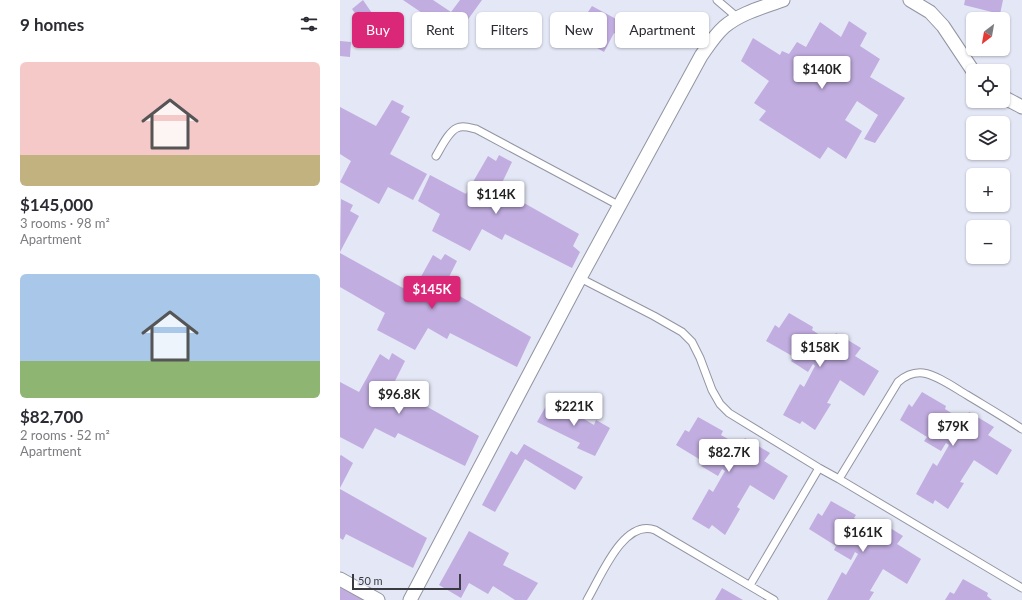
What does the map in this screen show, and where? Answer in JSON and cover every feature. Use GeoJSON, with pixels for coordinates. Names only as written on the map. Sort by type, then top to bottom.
{"type":"FeatureCollection","features":[{"type":"Feature","properties":{"kind":"street"},"geometry":{"type":"LineString","coordinates":[[410,600],[580,278],[700,56],[719,32],[731,22],[783,0]]}},
{"type":"Feature","properties":{"kind":"street"},"geometry":{"type":"LineString","coordinates":[[910,0],[930,12],[943,26],[968,64]]}},
{"type":"Feature","properties":{"kind":"street"},"geometry":{"type":"LineString","coordinates":[[1010,101],[1022,107]]}},
{"type":"Feature","properties":{"kind":"street"},"geometry":{"type":"LineString","coordinates":[[340,579],[378,600]]}},
{"type":"Feature","properties":{"kind":"lane"},"geometry":{"type":"LineString","coordinates":[[717,0],[738,18]]}},
{"type":"Feature","properties":{"kind":"lane"},"geometry":{"type":"LineString","coordinates":[[436,156],[450,134],[458,128],[466,127],[476,129],[620,206]]}},
{"type":"Feature","properties":{"kind":"lane"},"geometry":{"type":"LineString","coordinates":[[580,278],[682,332],[692,342],[700,358],[712,390],[720,404],[729,413],[1022,588]]}},
{"type":"Feature","properties":{"kind":"lane"},"geometry":{"type":"LineString","coordinates":[[839,479],[898,382],[904,377],[924,373],[931,375],[1022,429]]}},
{"type":"Feature","properties":{"kind":"lane"},"geometry":{"type":"LineString","coordinates":[[750,585],[819,468]]}},
{"type":"Feature","properties":{"kind":"lane"},"geometry":{"type":"LineString","coordinates":[[587,600],[618,547],[629,535],[643,528],[655,530],[774,600]]}},
{"type":"Feature","properties":{"kind":"building"},"geometry":{"type":"Polygon","coordinates":[[[363,0],[371,12],[354,12],[352,9],[363,0]]]}},
{"type":"Feature","properties":{"kind":"building"},"geometry":{"type":"Polygon","coordinates":[[[403,0],[433,0],[451,12],[421,12],[403,0]]]}},
{"type":"Feature","properties":{"kind":"building"},"geometry":{"type":"Polygon","coordinates":[[[460,0],[482,0],[468,19],[468,12],[451,12],[460,0]]]}},
{"type":"Feature","properties":{"kind":"building"},"geometry":{"type":"Polygon","coordinates":[[[965,0],[1003,0],[1000,12],[992,12],[964,5],[965,0]]]}},
{"type":"Feature","properties":{"kind":"building"},"geometry":{"type":"Polygon","coordinates":[[[592,6],[603,12],[588,12],[592,6]]]}},
{"type":"Feature","properties":{"kind":"building"},"geometry":{"type":"Polygon","coordinates":[[[607,14],[615,18],[615,34],[614,33],[607,46],[607,14]]]}},
{"type":"Feature","properties":{"kind":"building"},"geometry":{"type":"Polygon","coordinates":[[[849,21],[867,33],[860,46],[880,59],[870,77],[905,98],[875,143],[864,139],[878,115],[857,101],[845,120],[862,131],[846,159],[828,147],[820,159],[759,120],[766,111],[754,103],[769,81],[741,61],[753,38],[780,55],[782,51],[789,54],[797,42],[806,47],[820,22],[841,37],[849,21]]]}},
{"type":"Feature","properties":{"kind":"building"},"geometry":{"type":"Polygon","coordinates":[[[340,41],[351,42],[350,57],[340,56],[340,41]]]}},
{"type":"Feature","properties":{"kind":"building"},"geometry":{"type":"Polygon","coordinates":[[[597,48],[606,48],[604,52],[597,48]]]}},
{"type":"Feature","properties":{"kind":"building"},"geometry":{"type":"Polygon","coordinates":[[[392,100],[404,106],[401,112],[410,117],[390,154],[427,174],[413,200],[388,187],[379,204],[340,182],[351,161],[340,154],[340,107],[376,126],[392,100]]]}},
{"type":"Feature","properties":{"kind":"building"},"geometry":{"type":"Polygon","coordinates":[[[499,155],[512,162],[499,189],[579,234],[573,246],[580,252],[572,268],[505,234],[502,240],[482,229],[470,251],[432,231],[440,214],[418,201],[430,175],[466,194],[488,156],[496,161],[499,155]]]}},
{"type":"Feature","properties":{"kind":"building"},"geometry":{"type":"Polygon","coordinates":[[[341,199],[353,205],[350,211],[359,216],[340,252],[341,199]]]}},
{"type":"Feature","properties":{"kind":"building"},"geometry":{"type":"Polygon","coordinates":[[[340,253],[412,293],[433,255],[441,260],[445,254],[457,261],[444,287],[531,337],[517,367],[450,333],[447,339],[428,328],[415,350],[377,330],[385,313],[340,287],[340,253]]]}},
{"type":"Feature","properties":{"kind":"building"},"geometry":{"type":"Polygon","coordinates":[[[789,313],[813,327],[812,330],[831,342],[836,333],[861,348],[855,356],[879,371],[864,396],[840,380],[827,403],[831,404],[815,430],[802,421],[800,424],[783,415],[800,384],[804,387],[815,366],[813,364],[808,372],[791,361],[794,357],[766,341],[775,325],[779,328],[789,313]]]}},
{"type":"Feature","properties":{"kind":"building"},"geometry":{"type":"Polygon","coordinates":[[[392,353],[405,361],[392,387],[479,436],[465,466],[398,433],[395,438],[375,428],[363,449],[340,437],[340,382],[359,392],[380,354],[389,360],[392,353]]]}},
{"type":"Feature","properties":{"kind":"building"},"geometry":{"type":"Polygon","coordinates":[[[922,392],[946,406],[945,409],[964,421],[969,412],[994,427],[988,435],[1012,450],[997,475],[974,460],[960,482],[964,483],[948,509],[935,500],[933,504],[916,494],[933,463],[937,466],[949,445],[946,443],[941,451],[924,441],[927,437],[900,420],[909,404],[912,407],[922,392]]]}},
{"type":"Feature","properties":{"kind":"building"},"geometry":{"type":"Polygon","coordinates":[[[550,399],[594,425],[596,420],[610,428],[595,456],[577,448],[580,443],[537,422],[550,399]]]}},
{"type":"Feature","properties":{"kind":"building"},"geometry":{"type":"Polygon","coordinates":[[[698,417],[723,431],[721,435],[740,446],[745,438],[770,453],[764,461],[788,476],[774,500],[750,485],[737,507],[740,509],[725,535],[712,525],[709,529],[692,519],[709,489],[713,492],[725,471],[722,469],[718,476],[701,466],[704,462],[676,445],[685,430],[689,432],[698,417]]]}},
{"type":"Feature","properties":{"kind":"building"},"geometry":{"type":"Polygon","coordinates":[[[524,444],[583,477],[575,490],[525,459],[495,512],[482,505],[511,451],[517,455],[524,444]]]}},
{"type":"Feature","properties":{"kind":"building"},"geometry":{"type":"Polygon","coordinates":[[[341,455],[353,463],[340,488],[340,456],[341,455]]]}},
{"type":"Feature","properties":{"kind":"building"},"geometry":{"type":"Polygon","coordinates":[[[340,489],[427,538],[413,568],[346,534],[343,540],[340,538],[340,489]]]}},
{"type":"Feature","properties":{"kind":"building"},"geometry":{"type":"Polygon","coordinates":[[[831,501],[856,515],[854,518],[874,530],[879,521],[903,536],[897,544],[921,559],[907,584],[883,569],[870,591],[874,592],[869,600],[827,600],[842,572],[846,575],[858,554],[855,552],[851,560],[834,550],[836,546],[809,529],[818,513],[822,516],[831,501]]]}},
{"type":"Feature","properties":{"kind":"building"},"geometry":{"type":"Polygon","coordinates":[[[469,531],[509,553],[503,565],[538,583],[527,600],[515,600],[493,586],[488,594],[469,583],[461,598],[439,585],[469,531]]]}},
{"type":"Feature","properties":{"kind":"building"},"geometry":{"type":"Polygon","coordinates":[[[963,579],[988,593],[987,596],[992,600],[945,600],[950,592],[954,594],[963,579]]]}},
{"type":"Feature","properties":{"kind":"building"},"geometry":{"type":"Polygon","coordinates":[[[340,587],[365,600],[340,600],[340,587]]]}},
{"type":"Feature","properties":{"kind":"building"},"geometry":{"type":"Polygon","coordinates":[[[722,588],[743,600],[715,600],[722,588]]]}}]}
